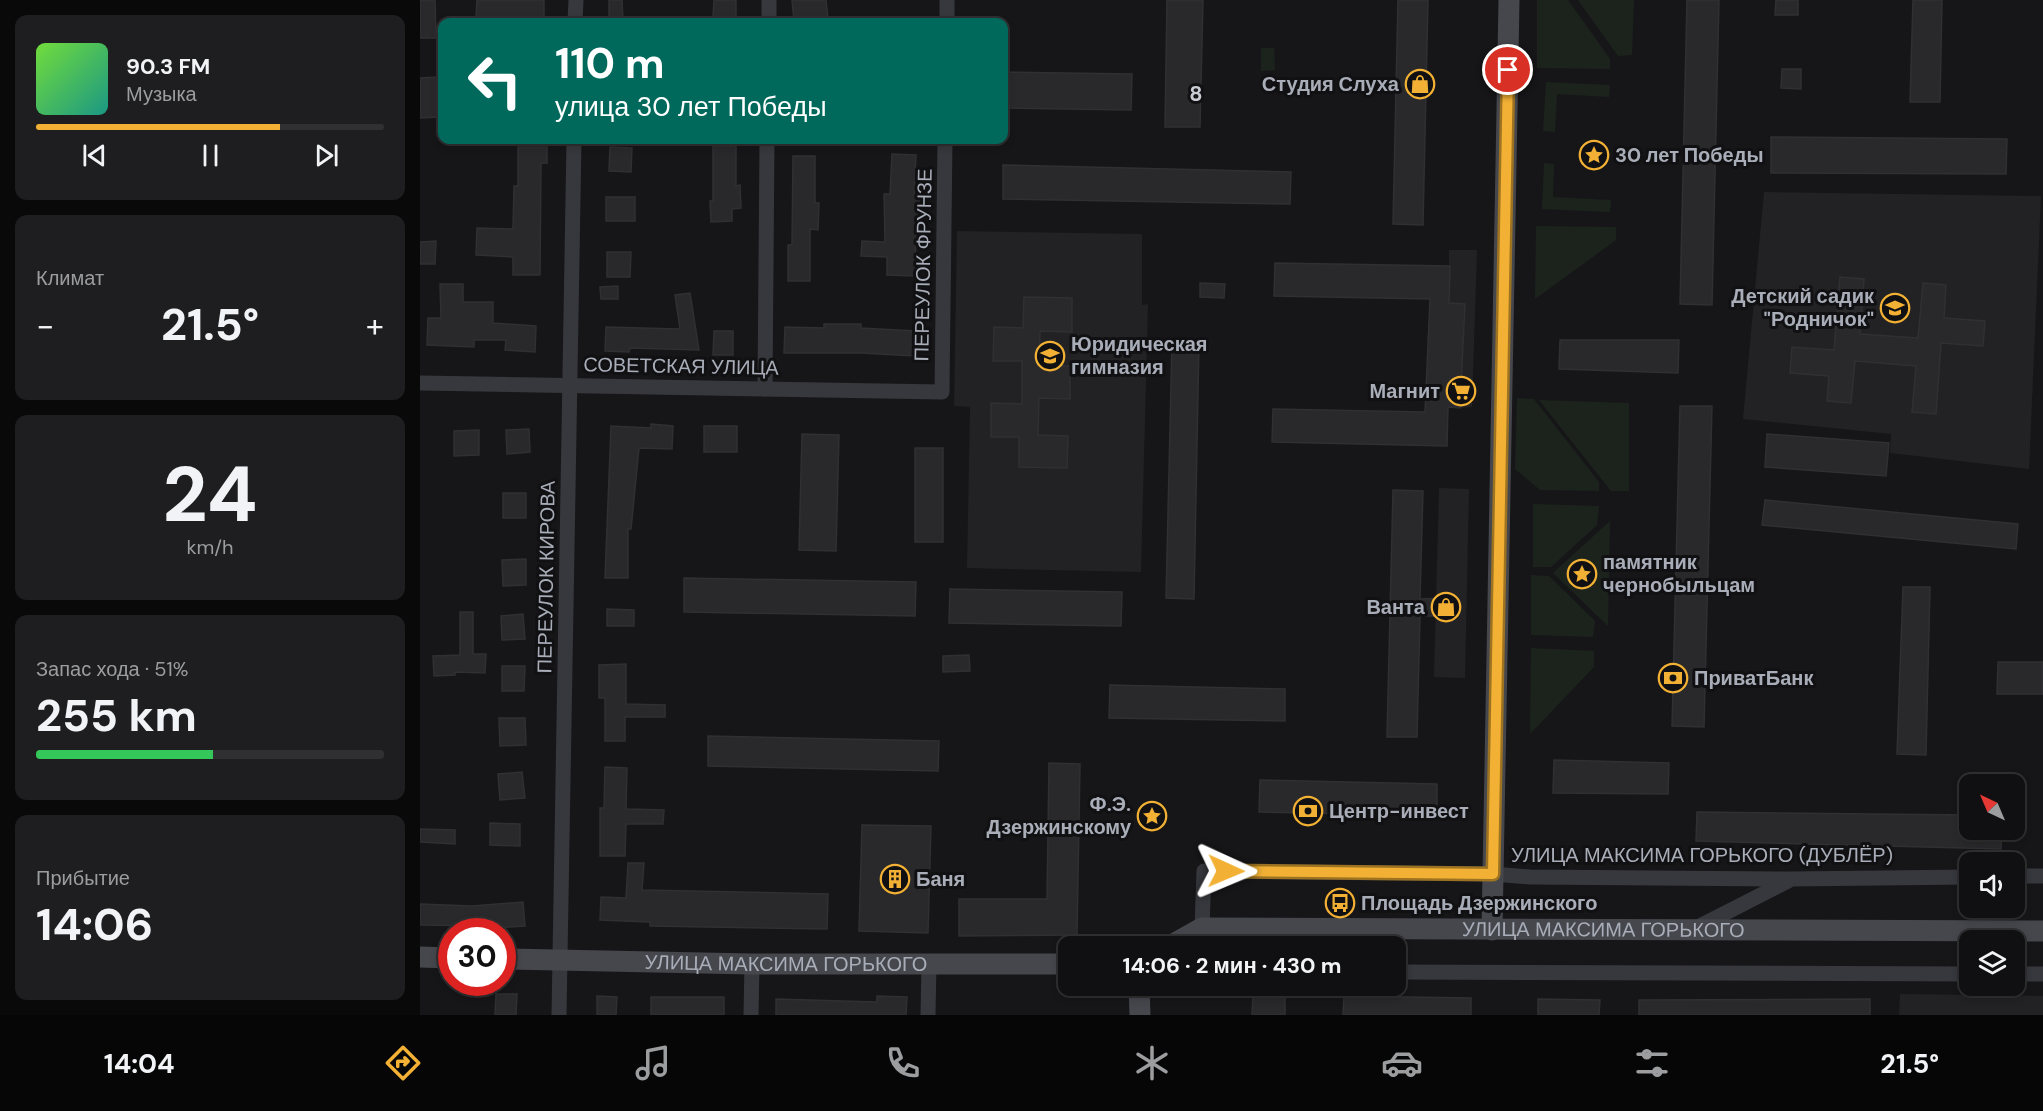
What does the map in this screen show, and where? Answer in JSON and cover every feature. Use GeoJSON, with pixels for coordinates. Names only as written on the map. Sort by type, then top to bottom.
{"type":"FeatureCollection","features":[{"type":"Feature","properties":{"kind":"street"},"geometry":{"type":"LineString","coordinates":[[575,18],[576,0]]}},
{"type":"Feature","properties":{"kind":"street"},"geometry":{"type":"LineString","coordinates":[[769,0],[769,18]]}},
{"type":"Feature","properties":{"kind":"street"},"geometry":{"type":"LineString","coordinates":[[947,0],[947,18]]}},
{"type":"Feature","properties":{"kind":"street"},"geometry":{"type":"LineString","coordinates":[[1492,930],[1509,0]]}},
{"type":"Feature","properties":{"kind":"street","name":"ПЕРЕУЛОК КИРОВА"},"geometry":{"type":"LineString","coordinates":[[559,1015],[574,144]]}},
{"type":"Feature","properties":{"kind":"street"},"geometry":{"type":"LineString","coordinates":[[765,389],[767,144]]}},
{"type":"Feature","properties":{"kind":"street","name":"ПЕРЕУЛОК ФРУНЗЕ"},"geometry":{"type":"LineString","coordinates":[[942,392],[945,144]]}},
{"type":"Feature","properties":{"kind":"street","name":"СОВЕТСКАЯ УЛИЦА"},"geometry":{"type":"LineString","coordinates":[[420,383],[942,392]]}},
{"type":"Feature","properties":{"kind":"street","name":"УЛИЦА МАКСИМА ГОРЬКОГО (ДУБЛЁР)"},"geometry":{"type":"LineString","coordinates":[[1202,928],[1204,871],[1493,874],[1530,877],[1790,879],[1959,877]]}},
{"type":"Feature","properties":{"kind":"street"},"geometry":{"type":"LineString","coordinates":[[2025,876],[2043,876]]}},
{"type":"Feature","properties":{"kind":"street"},"geometry":{"type":"LineString","coordinates":[[1692,930],[1790,879]]}},
{"type":"Feature","properties":{"kind":"street"},"geometry":{"type":"LineString","coordinates":[[1190,936],[1202,928]]}},
{"type":"Feature","properties":{"kind":"street","name":"УЛИЦА МАКСИМА ГОРЬКОГО"},"geometry":{"type":"LineString","coordinates":[[1202,928],[2043,931]]}},
{"type":"Feature","properties":{"kind":"street"},"geometry":{"type":"LineString","coordinates":[[420,957],[438,958]]}},
{"type":"Feature","properties":{"kind":"street","name":"УЛИЦА МАКСИМА ГОРЬКОГО"},"geometry":{"type":"LineString","coordinates":[[516,959],[752,964],[1058,964]]}},
{"type":"Feature","properties":{"kind":"street"},"geometry":{"type":"LineString","coordinates":[[928,1015],[929,963]]}},
{"type":"Feature","properties":{"kind":"street"},"geometry":{"type":"LineString","coordinates":[[751,1015],[752,964]]}},
{"type":"Feature","properties":{"kind":"street"},"geometry":{"type":"LineString","coordinates":[[1406,972],[1959,974]]}},
{"type":"Feature","properties":{"kind":"street"},"geometry":{"type":"LineString","coordinates":[[2025,974],[2043,974]]}},
{"type":"Feature","properties":{"kind":"street"},"geometry":{"type":"LineString","coordinates":[[1140,996],[1140,1015]]}},
{"type":"Feature","properties":{"kind":"shaded area"},"geometry":{"type":"Polygon","coordinates":[[[1537,0],[1568,0],[1610,59],[1610,69],[1537,68],[1537,0]]]}},
{"type":"Feature","properties":{"kind":"shaded area"},"geometry":{"type":"Polygon","coordinates":[[[1578,0],[1634,0],[1632,55],[1618,56],[1578,0]]]}},
{"type":"Feature","properties":{"kind":"shaded area"},"geometry":{"type":"Polygon","coordinates":[[[1261,48],[1274,48],[1275,70],[1261,71],[1261,48]]]}},
{"type":"Feature","properties":{"kind":"shaded area"},"geometry":{"type":"Polygon","coordinates":[[[1546,82],[1610,85],[1609,97],[1557,94],[1555,132],[1543,131],[1546,82]]]}},
{"type":"Feature","properties":{"kind":"shaded area"},"geometry":{"type":"Polygon","coordinates":[[[1544,163],[1554,164],[1553,197],[1611,200],[1610,212],[1542,209],[1544,163]]]}},
{"type":"Feature","properties":{"kind":"shaded area","name":"Детский садик \"Родничок\""},"geometry":{"type":"Polygon","coordinates":[[[1764,192],[2041,196],[2029,469],[1890,453],[1891,434],[1743,419],[1764,192]]]}},
{"type":"Feature","properties":{"kind":"shaded area"},"geometry":{"type":"Polygon","coordinates":[[[1536,226],[1616,227],[1616,240],[1535,299],[1536,226]]]}},
{"type":"Feature","properties":{"kind":"shaded area","name":"Юридическая гимназия"},"geometry":{"type":"Polygon","coordinates":[[[957,231],[1142,234],[1142,305],[1148,304],[1141,572],[967,568],[970,407],[954,406],[957,231]]]}},
{"type":"Feature","properties":{"kind":"shaded area"},"geometry":{"type":"Polygon","coordinates":[[[1449,250],[1477,250],[1472,407],[1460,408],[1465,304],[1449,303],[1449,250]]]}},
{"type":"Feature","properties":{"kind":"shaded area"},"geometry":{"type":"Polygon","coordinates":[[[1517,398],[1534,399],[1599,482],[1599,491],[1540,490],[1515,469],[1517,398]]]}},
{"type":"Feature","properties":{"kind":"shaded area"},"geometry":{"type":"Polygon","coordinates":[[[1539,400],[1629,403],[1629,491],[1611,491],[1539,400]]]}},
{"type":"Feature","properties":{"kind":"shaded area"},"geometry":{"type":"Polygon","coordinates":[[[1439,488],[1469,489],[1465,678],[1434,677],[1439,488]]]}},
{"type":"Feature","properties":{"kind":"shaded area"},"geometry":{"type":"Polygon","coordinates":[[[1533,504],[1599,506],[1597,525],[1551,567],[1533,567],[1533,504]]]}},
{"type":"Feature","properties":{"kind":"shaded area"},"geometry":{"type":"Polygon","coordinates":[[[1610,521],[1608,626],[1553,573],[1610,521]]]}},
{"type":"Feature","properties":{"kind":"shaded area"},"geometry":{"type":"Polygon","coordinates":[[[1531,575],[1549,576],[1595,621],[1593,637],[1531,635],[1531,575]]]}},
{"type":"Feature","properties":{"kind":"shaded area"},"geometry":{"type":"Polygon","coordinates":[[[1531,648],[1594,651],[1594,667],[1530,734],[1531,648]]]}},
{"type":"Feature","properties":{"kind":"shaded area"},"geometry":{"type":"Polygon","coordinates":[[[1900,994],[2043,996],[2043,1015],[1899,1015],[1900,994]]]}},
{"type":"Feature","properties":{"kind":"building"},"geometry":{"type":"Polygon","coordinates":[[[420,0],[435,0],[436,38],[420,38],[420,0]]]}},
{"type":"Feature","properties":{"kind":"building"},"geometry":{"type":"Polygon","coordinates":[[[477,0],[544,0],[544,18],[476,18],[477,0]]]}},
{"type":"Feature","properties":{"kind":"building"},"geometry":{"type":"Polygon","coordinates":[[[609,0],[622,0],[623,18],[609,18],[609,0]]]}},
{"type":"Feature","properties":{"kind":"building"},"geometry":{"type":"Polygon","coordinates":[[[714,0],[736,0],[736,18],[713,17],[714,0]]]}},
{"type":"Feature","properties":{"kind":"building"},"geometry":{"type":"Polygon","coordinates":[[[792,0],[826,0],[828,18],[794,18],[792,0]]]}},
{"type":"Feature","properties":{"kind":"building"},"geometry":{"type":"Polygon","coordinates":[[[1167,0],[1203,0],[1200,127],[1165,127],[1167,0]]]}},
{"type":"Feature","properties":{"kind":"building"},"geometry":{"type":"Polygon","coordinates":[[[1398,0],[1428,0],[1423,225],[1393,224],[1398,0]]]}},
{"type":"Feature","properties":{"kind":"building"},"geometry":{"type":"Polygon","coordinates":[[[1687,0],[1719,0],[1712,305],[1680,304],[1687,0]]]}},
{"type":"Feature","properties":{"kind":"building"},"geometry":{"type":"Polygon","coordinates":[[[1776,0],[1798,0],[1798,15],[1775,15],[1776,0]]]}},
{"type":"Feature","properties":{"kind":"building"},"geometry":{"type":"Polygon","coordinates":[[[1913,0],[1942,0],[1940,102],[1910,102],[1913,0]]]}},
{"type":"Feature","properties":{"kind":"building"},"geometry":{"type":"Polygon","coordinates":[[[1782,69],[1801,69],[1801,89],[1781,88],[1782,69]]]}},
{"type":"Feature","properties":{"kind":"building"},"geometry":{"type":"Polygon","coordinates":[[[1008,72],[1132,74],[1131,110],[1008,108],[1008,72]]]}},
{"type":"Feature","properties":{"kind":"building"},"geometry":{"type":"Polygon","coordinates":[[[438,77],[438,117],[420,118],[420,78],[438,77]]]}},
{"type":"Feature","properties":{"kind":"building"},"geometry":{"type":"Polygon","coordinates":[[[1771,137],[2007,139],[2006,174],[1771,173],[1771,137]]]}},
{"type":"Feature","properties":{"kind":"building"},"geometry":{"type":"Polygon","coordinates":[[[713,146],[736,146],[736,186],[740,185],[741,208],[732,209],[732,221],[711,222],[713,146]]]}},
{"type":"Feature","properties":{"kind":"building"},"geometry":{"type":"Polygon","coordinates":[[[518,147],[547,147],[547,163],[541,163],[540,275],[513,275],[513,257],[476,255],[477,228],[513,229],[514,186],[518,186],[518,147]]]}},
{"type":"Feature","properties":{"kind":"building"},"geometry":{"type":"Polygon","coordinates":[[[610,147],[632,148],[631,172],[609,171],[610,147]]]}},
{"type":"Feature","properties":{"kind":"building"},"geometry":{"type":"Polygon","coordinates":[[[892,154],[916,155],[914,194],[920,193],[920,229],[916,229],[915,276],[887,275],[887,257],[861,256],[862,241],[885,242],[884,194],[890,194],[892,154]]]}},
{"type":"Feature","properties":{"kind":"building"},"geometry":{"type":"Polygon","coordinates":[[[793,156],[815,156],[815,203],[819,203],[818,230],[810,229],[810,281],[788,281],[788,245],[792,245],[793,156]]]}},
{"type":"Feature","properties":{"kind":"building"},"geometry":{"type":"Polygon","coordinates":[[[1003,165],[1291,172],[1290,204],[1003,199],[1003,165]]]}},
{"type":"Feature","properties":{"kind":"building"},"geometry":{"type":"Polygon","coordinates":[[[606,197],[635,197],[635,221],[606,221],[606,197]]]}},
{"type":"Feature","properties":{"kind":"building"},"geometry":{"type":"Polygon","coordinates":[[[436,241],[435,264],[420,264],[420,242],[436,241]]]}},
{"type":"Feature","properties":{"kind":"building"},"geometry":{"type":"Polygon","coordinates":[[[607,252],[631,252],[630,277],[607,277],[607,252]]]}},
{"type":"Feature","properties":{"kind":"building"},"geometry":{"type":"Polygon","coordinates":[[[1275,263],[1450,266],[1449,303],[1465,304],[1460,408],[1448,407],[1447,446],[1272,442],[1273,409],[1425,412],[1430,299],[1274,296],[1275,263]]]}},
{"type":"Feature","properties":{"kind":"building"},"geometry":{"type":"Polygon","coordinates":[[[1840,277],[1864,279],[1860,334],[1918,338],[1923,283],[1946,285],[1944,318],[1985,321],[1983,346],[1941,343],[1936,414],[1912,412],[1916,366],[1855,361],[1851,403],[1827,401],[1829,376],[1790,373],[1792,347],[1834,350],[1840,277]]]}},
{"type":"Feature","properties":{"kind":"building"},"geometry":{"type":"Polygon","coordinates":[[[1200,283],[1225,284],[1224,298],[1200,297],[1200,283]]]}},
{"type":"Feature","properties":{"kind":"building"},"geometry":{"type":"Polygon","coordinates":[[[440,284],[463,284],[463,302],[493,302],[493,323],[536,326],[535,352],[505,350],[506,340],[474,340],[474,347],[427,345],[428,318],[441,318],[440,284]]]}},
{"type":"Feature","properties":{"kind":"building"},"geometry":{"type":"Polygon","coordinates":[[[618,286],[618,299],[601,299],[600,287],[618,286]]]}},
{"type":"Feature","properties":{"kind":"building"},"geometry":{"type":"Polygon","coordinates":[[[690,293],[699,350],[630,348],[629,352],[605,351],[606,327],[680,329],[675,295],[690,293]]]}},
{"type":"Feature","properties":{"kind":"building"},"geometry":{"type":"Polygon","coordinates":[[[1024,297],[1072,298],[1072,332],[1040,331],[1039,366],[1070,366],[1070,399],[1039,398],[1038,435],[1068,436],[1067,468],[1019,467],[1019,437],[991,437],[991,403],[1022,404],[1022,361],[993,361],[994,327],[1023,328],[1024,297]]]}},
{"type":"Feature","properties":{"kind":"building"},"geometry":{"type":"Polygon","coordinates":[[[824,324],[861,324],[861,328],[915,331],[915,356],[784,353],[785,327],[824,328],[824,324]]]}},
{"type":"Feature","properties":{"kind":"building"},"geometry":{"type":"Polygon","coordinates":[[[714,331],[733,331],[733,355],[713,355],[714,331]]]}},
{"type":"Feature","properties":{"kind":"building"},"geometry":{"type":"Polygon","coordinates":[[[1560,340],[1679,340],[1678,373],[1559,369],[1560,340]]]}},
{"type":"Feature","properties":{"kind":"building"},"geometry":{"type":"Polygon","coordinates":[[[1172,342],[1199,342],[1194,599],[1166,598],[1172,342]]]}},
{"type":"Feature","properties":{"kind":"building"},"geometry":{"type":"Polygon","coordinates":[[[1680,406],[1712,406],[1704,727],[1672,726],[1680,406]]]}},
{"type":"Feature","properties":{"kind":"building"},"geometry":{"type":"Polygon","coordinates":[[[651,424],[673,426],[672,449],[639,448],[631,529],[628,529],[628,578],[605,578],[611,426],[651,428],[651,424]]]}},
{"type":"Feature","properties":{"kind":"building"},"geometry":{"type":"Polygon","coordinates":[[[704,426],[737,426],[737,452],[704,452],[704,426]]]}},
{"type":"Feature","properties":{"kind":"building"},"geometry":{"type":"Polygon","coordinates":[[[529,429],[530,452],[507,454],[506,430],[529,429]]]}},
{"type":"Feature","properties":{"kind":"building"},"geometry":{"type":"Polygon","coordinates":[[[479,430],[479,455],[454,456],[454,431],[479,430]]]}},
{"type":"Feature","properties":{"kind":"building"},"geometry":{"type":"Polygon","coordinates":[[[802,434],[839,435],[836,551],[799,550],[802,434]]]}},
{"type":"Feature","properties":{"kind":"building"},"geometry":{"type":"Polygon","coordinates":[[[1767,434],[1889,443],[1886,476],[1765,467],[1767,434]]]}},
{"type":"Feature","properties":{"kind":"building"},"geometry":{"type":"Polygon","coordinates":[[[915,448],[943,448],[943,542],[915,542],[915,448]]]}},
{"type":"Feature","properties":{"kind":"building"},"geometry":{"type":"Polygon","coordinates":[[[1393,490],[1423,491],[1420,599],[1449,598],[1450,616],[1420,616],[1417,737],[1387,737],[1393,490]]]}},
{"type":"Feature","properties":{"kind":"building"},"geometry":{"type":"Polygon","coordinates":[[[503,493],[526,493],[526,518],[503,518],[503,493]]]}},
{"type":"Feature","properties":{"kind":"building"},"geometry":{"type":"Polygon","coordinates":[[[1765,500],[2018,524],[2016,549],[1762,525],[1765,500]]]}},
{"type":"Feature","properties":{"kind":"building"},"geometry":{"type":"Polygon","coordinates":[[[526,559],[526,585],[503,586],[502,560],[526,559]]]}},
{"type":"Feature","properties":{"kind":"building"},"geometry":{"type":"Polygon","coordinates":[[[684,578],[916,582],[915,616],[684,612],[684,578]]]}},
{"type":"Feature","properties":{"kind":"building"},"geometry":{"type":"Polygon","coordinates":[[[1903,587],[1930,587],[1926,755],[1897,754],[1903,587]]]}},
{"type":"Feature","properties":{"kind":"building"},"geometry":{"type":"Polygon","coordinates":[[[950,589],[1122,592],[1121,626],[949,623],[950,589]]]}},
{"type":"Feature","properties":{"kind":"building"},"geometry":{"type":"Polygon","coordinates":[[[607,609],[634,610],[634,626],[607,626],[607,609]]]}},
{"type":"Feature","properties":{"kind":"building"},"geometry":{"type":"Polygon","coordinates":[[[460,612],[473,612],[473,654],[486,654],[485,673],[455,672],[455,675],[434,676],[433,656],[460,655],[460,612]]]}},
{"type":"Feature","properties":{"kind":"building"},"geometry":{"type":"Polygon","coordinates":[[[523,614],[525,639],[502,640],[501,616],[523,614]]]}},
{"type":"Feature","properties":{"kind":"building"},"geometry":{"type":"Polygon","coordinates":[[[969,655],[970,671],[943,672],[943,656],[969,655]]]}},
{"type":"Feature","properties":{"kind":"building"},"geometry":{"type":"Polygon","coordinates":[[[1998,662],[2043,662],[2043,694],[1997,694],[1998,662]]]}},
{"type":"Feature","properties":{"kind":"building"},"geometry":{"type":"Polygon","coordinates":[[[626,664],[626,704],[665,705],[665,717],[625,717],[625,741],[605,741],[605,698],[599,698],[599,665],[626,664]]]}},
{"type":"Feature","properties":{"kind":"building"},"geometry":{"type":"Polygon","coordinates":[[[502,666],[525,666],[524,691],[502,691],[502,666]]]}},
{"type":"Feature","properties":{"kind":"building"},"geometry":{"type":"Polygon","coordinates":[[[1110,685],[1285,689],[1285,721],[1109,718],[1110,685]]]}},
{"type":"Feature","properties":{"kind":"building"},"geometry":{"type":"Polygon","coordinates":[[[499,718],[525,718],[526,745],[500,746],[499,718]]]}},
{"type":"Feature","properties":{"kind":"building"},"geometry":{"type":"Polygon","coordinates":[[[708,736],[939,741],[938,771],[708,766],[708,736]]]}},
{"type":"Feature","properties":{"kind":"building"},"geometry":{"type":"Polygon","coordinates":[[[1554,760],[1669,763],[1668,794],[1553,793],[1554,760]]]}},
{"type":"Feature","properties":{"kind":"building"},"geometry":{"type":"Polygon","coordinates":[[[1049,763],[1080,764],[1077,935],[959,936],[959,899],[1047,899],[1049,763]]]}},
{"type":"Feature","properties":{"kind":"building"},"geometry":{"type":"Polygon","coordinates":[[[605,767],[627,768],[626,809],[664,810],[663,824],[626,824],[625,856],[600,856],[600,808],[604,808],[605,767]]]}},
{"type":"Feature","properties":{"kind":"building"},"geometry":{"type":"Polygon","coordinates":[[[522,772],[525,798],[500,800],[498,774],[522,772]]]}},
{"type":"Feature","properties":{"kind":"building"},"geometry":{"type":"Polygon","coordinates":[[[1260,780],[1437,784],[1437,816],[1259,812],[1260,780]]]}},
{"type":"Feature","properties":{"kind":"building"},"geometry":{"type":"Polygon","coordinates":[[[1697,812],[1959,815],[1959,840],[2001,840],[2001,849],[1696,841],[1697,812]]]}},
{"type":"Feature","properties":{"kind":"building"},"geometry":{"type":"Polygon","coordinates":[[[490,823],[520,824],[520,846],[490,845],[490,823]]]}},
{"type":"Feature","properties":{"kind":"building","name":"Баня"},"geometry":{"type":"Polygon","coordinates":[[[862,825],[931,826],[928,933],[859,931],[862,825]]]}},
{"type":"Feature","properties":{"kind":"building"},"geometry":{"type":"Polygon","coordinates":[[[420,829],[455,830],[455,844],[420,842],[420,829]]]}},
{"type":"Feature","properties":{"kind":"building"},"geometry":{"type":"Polygon","coordinates":[[[628,863],[644,863],[642,890],[828,894],[827,929],[650,926],[650,922],[600,920],[601,897],[626,898],[628,863]]]}},
{"type":"Feature","properties":{"kind":"building"},"geometry":{"type":"Polygon","coordinates":[[[523,902],[525,926],[516,927],[516,918],[438,918],[438,925],[420,925],[420,904],[472,906],[523,902]]]}},
{"type":"Feature","properties":{"kind":"building"},"geometry":{"type":"Polygon","coordinates":[[[517,994],[516,1015],[495,1015],[496,996],[516,996],[517,994]]]}},
{"type":"Feature","properties":{"kind":"building"},"geometry":{"type":"Polygon","coordinates":[[[597,996],[617,997],[616,1015],[597,1015],[597,996]]]}},
{"type":"Feature","properties":{"kind":"building"},"geometry":{"type":"Polygon","coordinates":[[[877,996],[907,997],[906,1015],[776,1015],[776,999],[877,1002],[877,996]]]}},
{"type":"Feature","properties":{"kind":"building"},"geometry":{"type":"Polygon","coordinates":[[[1253,996],[1285,996],[1285,1015],[1252,1015],[1253,996]]]}},
{"type":"Feature","properties":{"kind":"building"},"geometry":{"type":"Polygon","coordinates":[[[1344,996],[1471,998],[1471,1015],[1343,1015],[1344,996]]]}},
{"type":"Feature","properties":{"kind":"building"},"geometry":{"type":"Polygon","coordinates":[[[651,997],[724,997],[724,1015],[651,1015],[651,997]]]}},
{"type":"Feature","properties":{"kind":"building"},"geometry":{"type":"Polygon","coordinates":[[[1538,999],[1600,1000],[1599,1015],[1538,1015],[1538,999]]]}},
{"type":"Feature","properties":{"kind":"building"},"geometry":{"type":"Polygon","coordinates":[[[1870,999],[1870,1015],[1639,1015],[1639,1000],[1870,999]]]}},
{"type":"Feature","properties":{"kind":"place","name":"Студия Слуха"},"geometry":{"type":"Point","coordinates":[1420,84]}},
{"type":"Feature","properties":{"kind":"place","name":"30 лет Победы"},"geometry":{"type":"Point","coordinates":[1594,155]}},
{"type":"Feature","properties":{"kind":"place","name":"Детский садик \"Родничок\""},"geometry":{"type":"Point","coordinates":[1895,308]}},
{"type":"Feature","properties":{"kind":"place","name":"Юридическая гимназия"},"geometry":{"type":"Point","coordinates":[1050,356]}},
{"type":"Feature","properties":{"kind":"place","name":"Магнит"},"geometry":{"type":"Point","coordinates":[1461,391]}},
{"type":"Feature","properties":{"kind":"place","name":"памятник чернобыльцам"},"geometry":{"type":"Point","coordinates":[1582,574]}},
{"type":"Feature","properties":{"kind":"place","name":"Ванта"},"geometry":{"type":"Point","coordinates":[1446,607]}},
{"type":"Feature","properties":{"kind":"place","name":"ПриватБанк"},"geometry":{"type":"Point","coordinates":[1673,678]}},
{"type":"Feature","properties":{"kind":"place","name":"Центр-инвест"},"geometry":{"type":"Point","coordinates":[1308,811]}},
{"type":"Feature","properties":{"kind":"place","name":"Ф.Э. Дзержинскому"},"geometry":{"type":"Point","coordinates":[1152,816]}},
{"type":"Feature","properties":{"kind":"place","name":"Баня"},"geometry":{"type":"Point","coordinates":[895,879]}},
{"type":"Feature","properties":{"kind":"place","name":"Площадь Дзержинского"},"geometry":{"type":"Point","coordinates":[1340,903]}},
{"type":"Feature","properties":{"kind":"district","name":"8"},"geometry":{"type":"Point","coordinates":[1196,94]}},
{"type":"Feature","properties":{"kind":"route"},"geometry":{"type":"LineString","coordinates":[[1226,871],[1493,874],[1508,70]]}}]}
